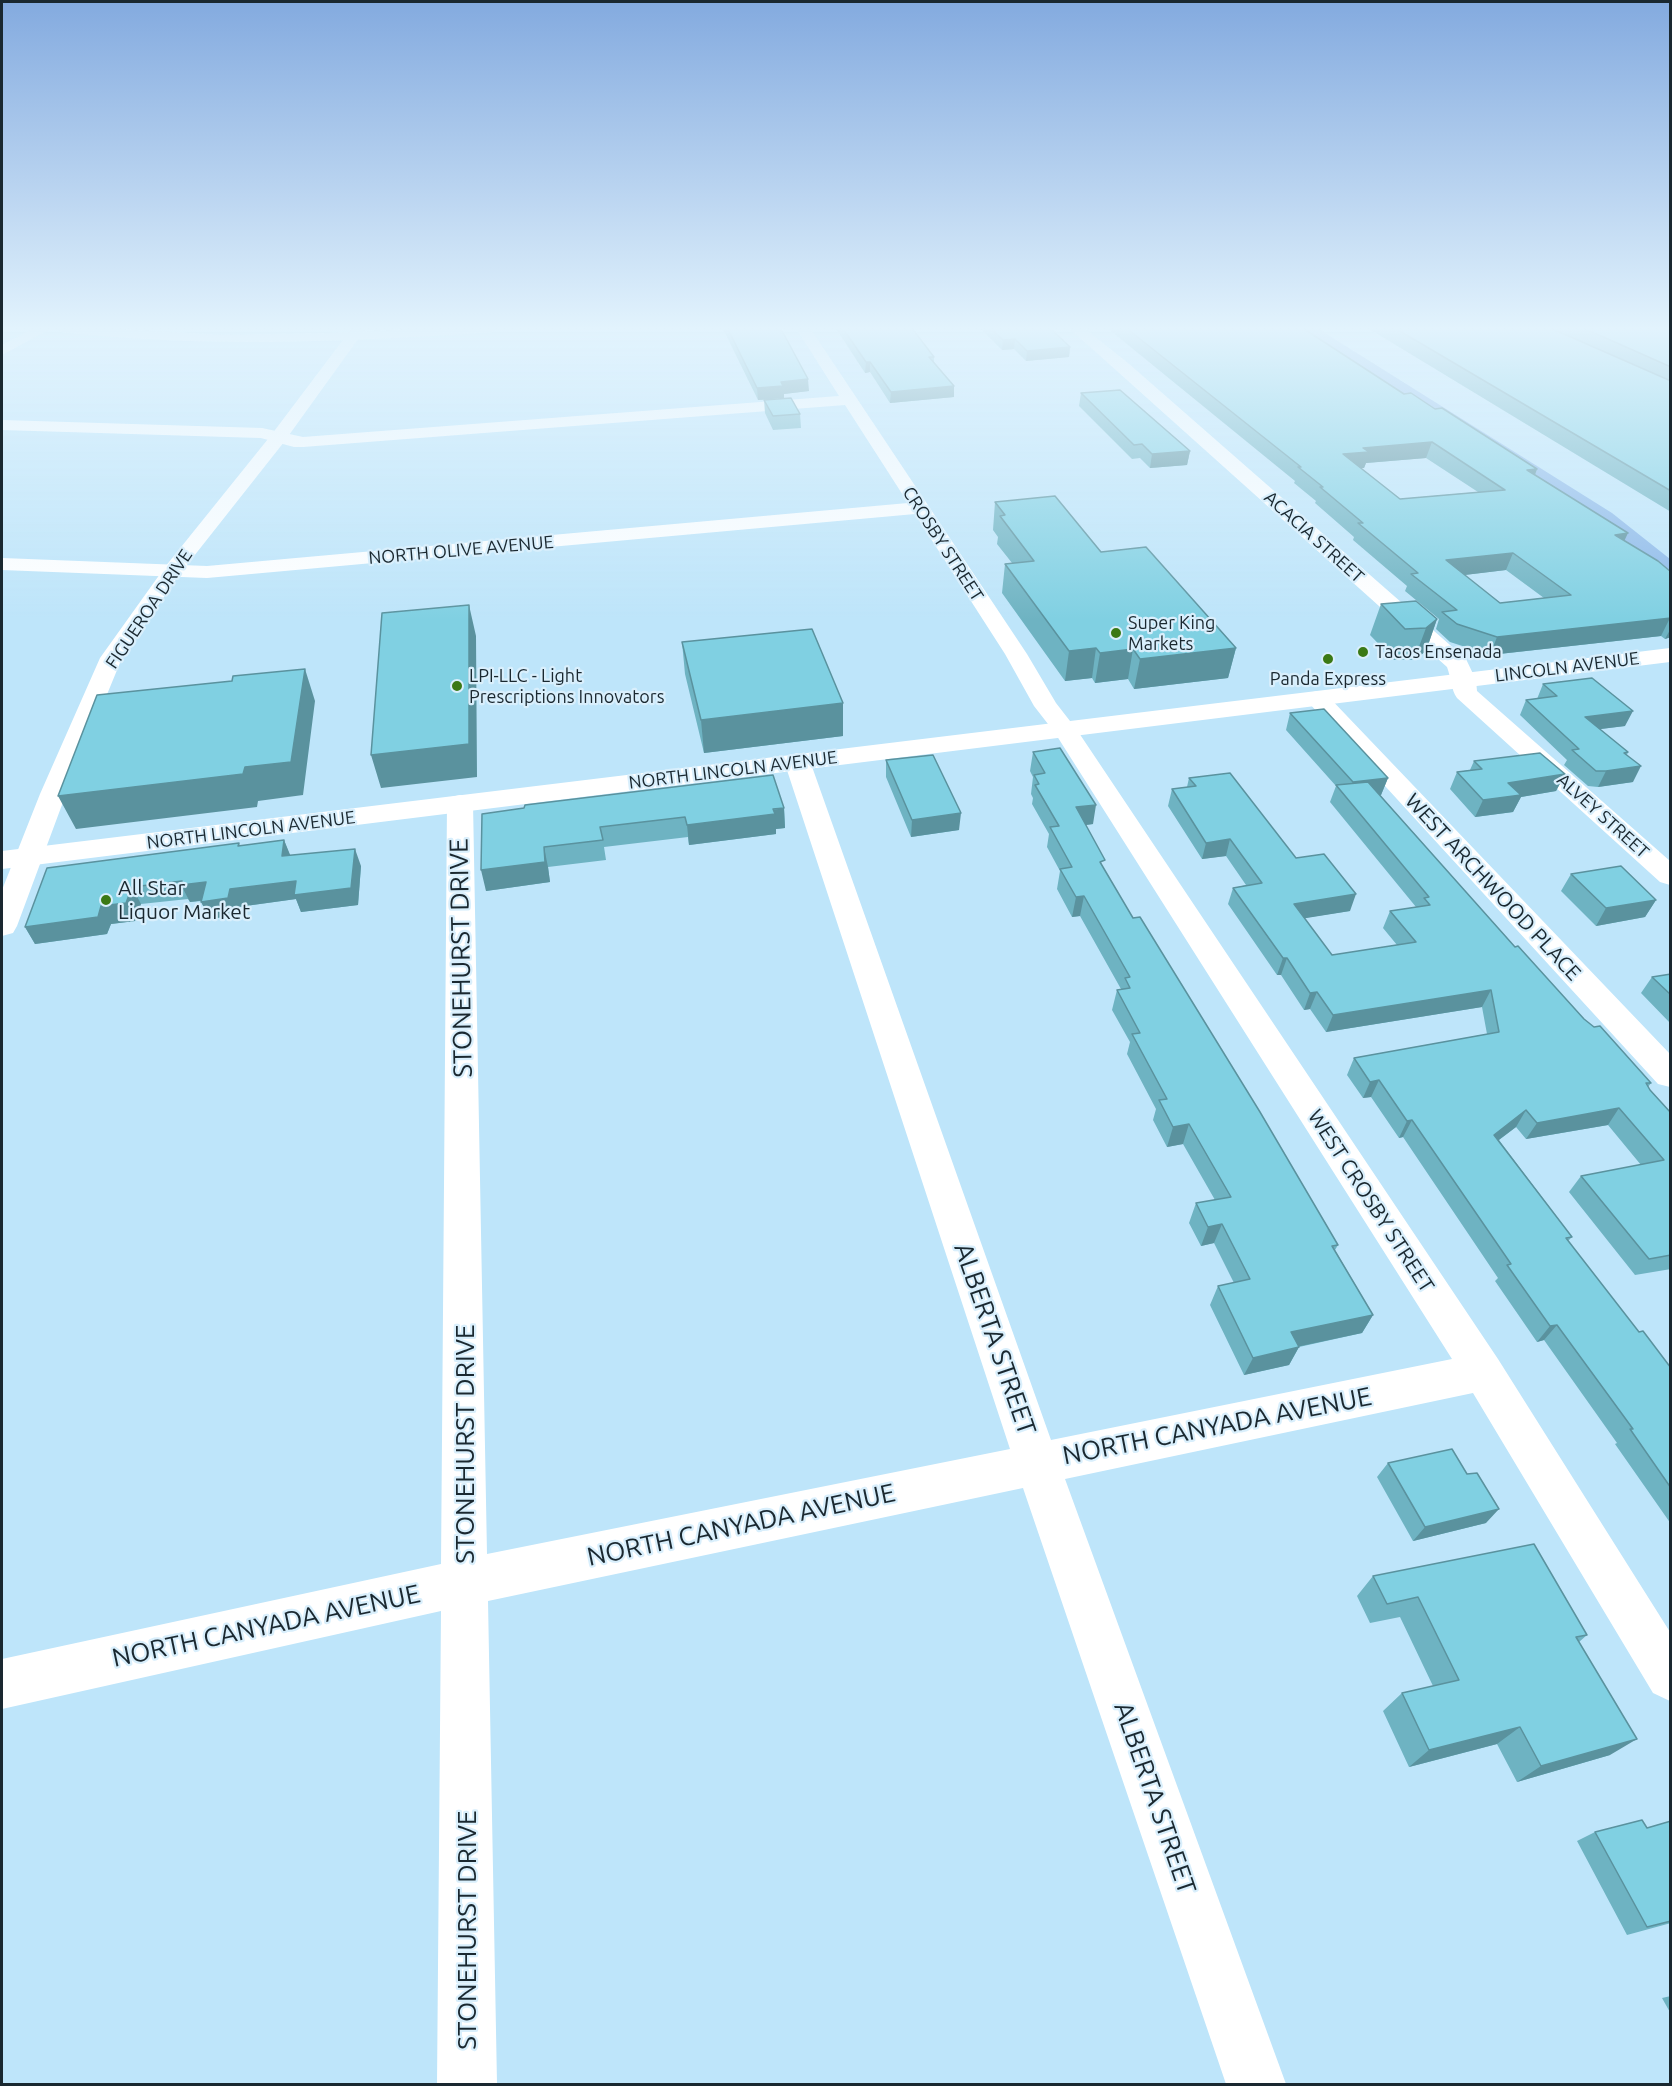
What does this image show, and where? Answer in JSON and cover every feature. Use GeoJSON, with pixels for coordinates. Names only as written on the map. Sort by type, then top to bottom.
{"type":"FeatureCollection","features":[{"type":"Feature","properties":{"kind":"main road"},"geometry":{"type":"LineString","coordinates":[[1462,425],[1605,517],[1671,569]]}},
{"type":"Feature","properties":{"kind":"main road"},"geometry":{"type":"LineString","coordinates":[[1488,425],[1622,509]]}},
{"type":"Feature","properties":{"kind":"street"},"geometry":{"type":"LineString","coordinates":[[13,425],[262,433],[303,442],[519,425]]}},
{"type":"Feature","properties":{"kind":"street","name":"FIGUEROA DRIVE"},"geometry":{"type":"LineString","coordinates":[[2,926],[16,858],[53,794],[111,658],[172,571],[287,425]]}},
{"type":"Feature","properties":{"kind":"street","name":"CROSBY STREET"},"geometry":{"type":"LineString","coordinates":[[865,425],[1016,654],[1046,706],[1065,730]]}},
{"type":"Feature","properties":{"kind":"street","name":"ACACIA STREET"},"geometry":{"type":"LineString","coordinates":[[1190,425],[1458,664],[1464,680]]}},
{"type":"Feature","properties":{"kind":"street","name":"NORTH OLIVE AVENUE"},"geometry":{"type":"LineString","coordinates":[[2,564],[207,572],[919,508]]}},
{"type":"Feature","properties":{"kind":"street","name":"LINCOLN AVENUE"},"geometry":{"type":"LineString","coordinates":[[1464,680],[1671,655]]}},
{"type":"Feature","properties":{"kind":"street","name":"NORTH LINCOLN AVENUE"},"geometry":{"type":"LineString","coordinates":[[16,858],[1464,680]]}},
{"type":"Feature","properties":{"kind":"street","name":"ALVEY STREET"},"geometry":{"type":"LineString","coordinates":[[1464,680],[1465,693],[1671,876]]}},
{"type":"Feature","properties":{"kind":"street","name":"WEST ARCHWOOD PLACE"},"geometry":{"type":"LineString","coordinates":[[1317,699],[1671,1075]]}},
{"type":"Feature","properties":{"kind":"street","name":"WEST CROSBY STREET"},"geometry":{"type":"LineString","coordinates":[[1065,730],[1483,1372],[1671,1676]]}},
{"type":"Feature","properties":{"kind":"street","name":"ALBERTA STREET"},"geometry":{"type":"LineString","coordinates":[[797,762],[1037,1462],[1256,2085]]}},
{"type":"Feature","properties":{"kind":"street","name":"STONEHURST DRIVE"},"geometry":{"type":"LineString","coordinates":[[460,803],[467,2085]]}},
{"type":"Feature","properties":{"kind":"street","name":"NORTH CANYADA AVENUE"},"geometry":{"type":"LineString","coordinates":[[2,1684],[466,1582],[1037,1462],[1483,1372]]}},
{"type":"Feature","properties":{"kind":"building"},"geometry":{"type":"Polygon","coordinates":[[[1114,425],[1161,425],[1190,451],[1152,454],[1142,444],[1134,445],[1114,425]]]}},
{"type":"Feature","properties":{"kind":"building"},"geometry":{"type":"Polygon","coordinates":[[[1249,425],[1469,425],[1537,469],[1527,470],[1628,533],[1615,535],[1658,561],[1671,572],[1671,618],[1497,637],[1457,624],[1442,612],[1457,610],[1411,574],[1418,573],[1358,523],[1363,523],[1298,467],[1301,467],[1249,425]],[[1432,442],[1363,448],[1369,452],[1343,454],[1400,499],[1505,490],[1432,442]],[[1513,553],[1446,560],[1500,603],[1571,595],[1513,553]]]}},
{"type":"Feature","properties":{"kind":"building"},"geometry":{"type":"Polygon","coordinates":[[[1560,425],[1671,425],[1671,491],[1560,425]]]}},
{"type":"Feature","properties":{"kind":"building"},"geometry":{"type":"Polygon","coordinates":[[[1055,496],[1101,552],[1146,547],[1236,648],[1140,659],[1133,649],[1100,653],[1096,648],[1069,651],[1005,564],[1034,561],[1000,516],[1005,515],[995,502],[1055,496]]]}},
{"type":"Feature","properties":{"kind":"building"},"geometry":{"type":"Polygon","coordinates":[[[1416,601],[1437,619],[1426,628],[1405,629],[1381,604],[1416,601]]]}},
{"type":"Feature","properties":{"kind":"building"},"geometry":{"type":"Polygon","coordinates":[[[469,605],[469,744],[371,755],[382,613],[469,605]]]}},
{"type":"Feature","properties":{"kind":"building"},"geometry":{"type":"Polygon","coordinates":[[[812,629],[843,703],[701,720],[682,642],[812,629]]]}},
{"type":"Feature","properties":{"kind":"building"},"geometry":{"type":"Polygon","coordinates":[[[305,669],[291,762],[245,767],[243,774],[58,796],[97,695],[232,681],[233,676],[305,669]]]}},
{"type":"Feature","properties":{"kind":"building"},"geometry":{"type":"Polygon","coordinates":[[[1592,678],[1633,711],[1585,717],[1628,752],[1624,753],[1641,766],[1596,771],[1572,750],[1579,749],[1526,700],[1557,696],[1543,684],[1592,678]]]}},
{"type":"Feature","properties":{"kind":"building"},"geometry":{"type":"Polygon","coordinates":[[[1324,709],[1388,778],[1353,782],[1290,713],[1324,709]]]}},
{"type":"Feature","properties":{"kind":"building"},"geometry":{"type":"Polygon","coordinates":[[[1060,748],[1096,805],[1076,807],[1105,860],[1100,862],[1133,918],[1140,917],[1260,1112],[1338,1245],[1332,1246],[1373,1315],[1291,1332],[1299,1347],[1253,1358],[1218,1286],[1250,1279],[1222,1224],[1208,1227],[1196,1203],[1231,1197],[1189,1124],[1173,1127],[1159,1100],[1167,1099],[1132,1034],[1140,1033],[1117,990],[1130,988],[1125,978],[1130,977],[1084,896],[1076,897],[1060,869],[1072,867],[1050,827],[1059,826],[1035,785],[1039,784],[1034,775],[1045,773],[1033,752],[1060,748]]]}},
{"type":"Feature","properties":{"kind":"building"},"geometry":{"type":"Polygon","coordinates":[[[1540,753],[1565,774],[1508,783],[1521,795],[1483,800],[1457,772],[1482,769],[1474,761],[1540,753]]]}},
{"type":"Feature","properties":{"kind":"building"},"geometry":{"type":"Polygon","coordinates":[[[933,755],[961,813],[912,820],[886,760],[933,755]]]}},
{"type":"Feature","properties":{"kind":"building"},"geometry":{"type":"Polygon","coordinates":[[[1230,773],[1296,858],[1324,854],[1356,894],[1294,904],[1332,955],[1416,942],[1390,911],[1430,905],[1424,898],[1429,897],[1336,785],[1368,782],[1515,947],[1518,946],[1584,1019],[1594,1027],[1600,1026],[1651,1083],[1646,1083],[1671,1113],[1671,1255],[1649,1259],[1581,1176],[1664,1160],[1619,1108],[1537,1123],[1526,1110],[1494,1135],[1572,1237],[1566,1238],[1639,1332],[1643,1331],[1671,1368],[1671,1488],[1630,1429],[1633,1429],[1557,1325],[1550,1326],[1507,1265],[1511,1264],[1412,1120],[1407,1121],[1379,1080],[1370,1082],[1354,1058],[1499,1032],[1491,990],[1333,1015],[1317,992],[1310,993],[1287,958],[1283,958],[1233,888],[1262,883],[1230,839],[1206,843],[1172,789],[1196,786],[1189,778],[1230,773]]]}},
{"type":"Feature","properties":{"kind":"building"},"geometry":{"type":"Polygon","coordinates":[[[773,775],[784,808],[773,809],[775,814],[687,825],[685,817],[600,827],[603,840],[544,847],[545,862],[481,870],[482,814],[524,808],[525,805],[773,775]]]}},
{"type":"Feature","properties":{"kind":"building"},"geometry":{"type":"Polygon","coordinates":[[[284,840],[282,856],[355,849],[351,888],[294,895],[296,881],[230,889],[228,898],[201,902],[206,882],[181,885],[182,881],[132,887],[126,903],[101,906],[98,917],[25,927],[47,868],[239,843],[238,846],[284,840]]]}},
{"type":"Feature","properties":{"kind":"building"},"geometry":{"type":"Polygon","coordinates":[[[1621,866],[1656,900],[1606,908],[1571,874],[1621,866]]]}},
{"type":"Feature","properties":{"kind":"building"},"geometry":{"type":"Polygon","coordinates":[[[1671,974],[1671,995],[1652,977],[1671,974]]]}},
{"type":"Feature","properties":{"kind":"building"},"geometry":{"type":"Polygon","coordinates":[[[1452,1449],[1467,1474],[1477,1473],[1499,1509],[1425,1527],[1388,1463],[1452,1449]]]}},
{"type":"Feature","properties":{"kind":"building"},"geometry":{"type":"Polygon","coordinates":[[[1534,1544],[1587,1635],[1576,1637],[1637,1739],[1541,1766],[1520,1727],[1429,1750],[1402,1693],[1459,1680],[1418,1597],[1387,1604],[1373,1576],[1534,1544]]]}},
{"type":"Feature","properties":{"kind":"building"},"geometry":{"type":"Polygon","coordinates":[[[1642,1820],[1647,1828],[1671,1821],[1671,1921],[1647,1927],[1595,1832],[1642,1820]]]}},
{"type":"Feature","properties":{"kind":"place","name":"Super King Markets"},"geometry":{"type":"Point","coordinates":[1116,633]}},
{"type":"Feature","properties":{"kind":"place","name":"Tacos Ensenada"},"geometry":{"type":"Point","coordinates":[1363,652]}},
{"type":"Feature","properties":{"kind":"place","name":"Panda Express"},"geometry":{"type":"Point","coordinates":[1328,659]}},
{"type":"Feature","properties":{"kind":"place","name":"LPI-LLC - Light Prescriptions Innovators"},"geometry":{"type":"Point","coordinates":[457,686]}},
{"type":"Feature","properties":{"kind":"place","name":"All Star Liquor Market"},"geometry":{"type":"Point","coordinates":[106,900]}}]}
